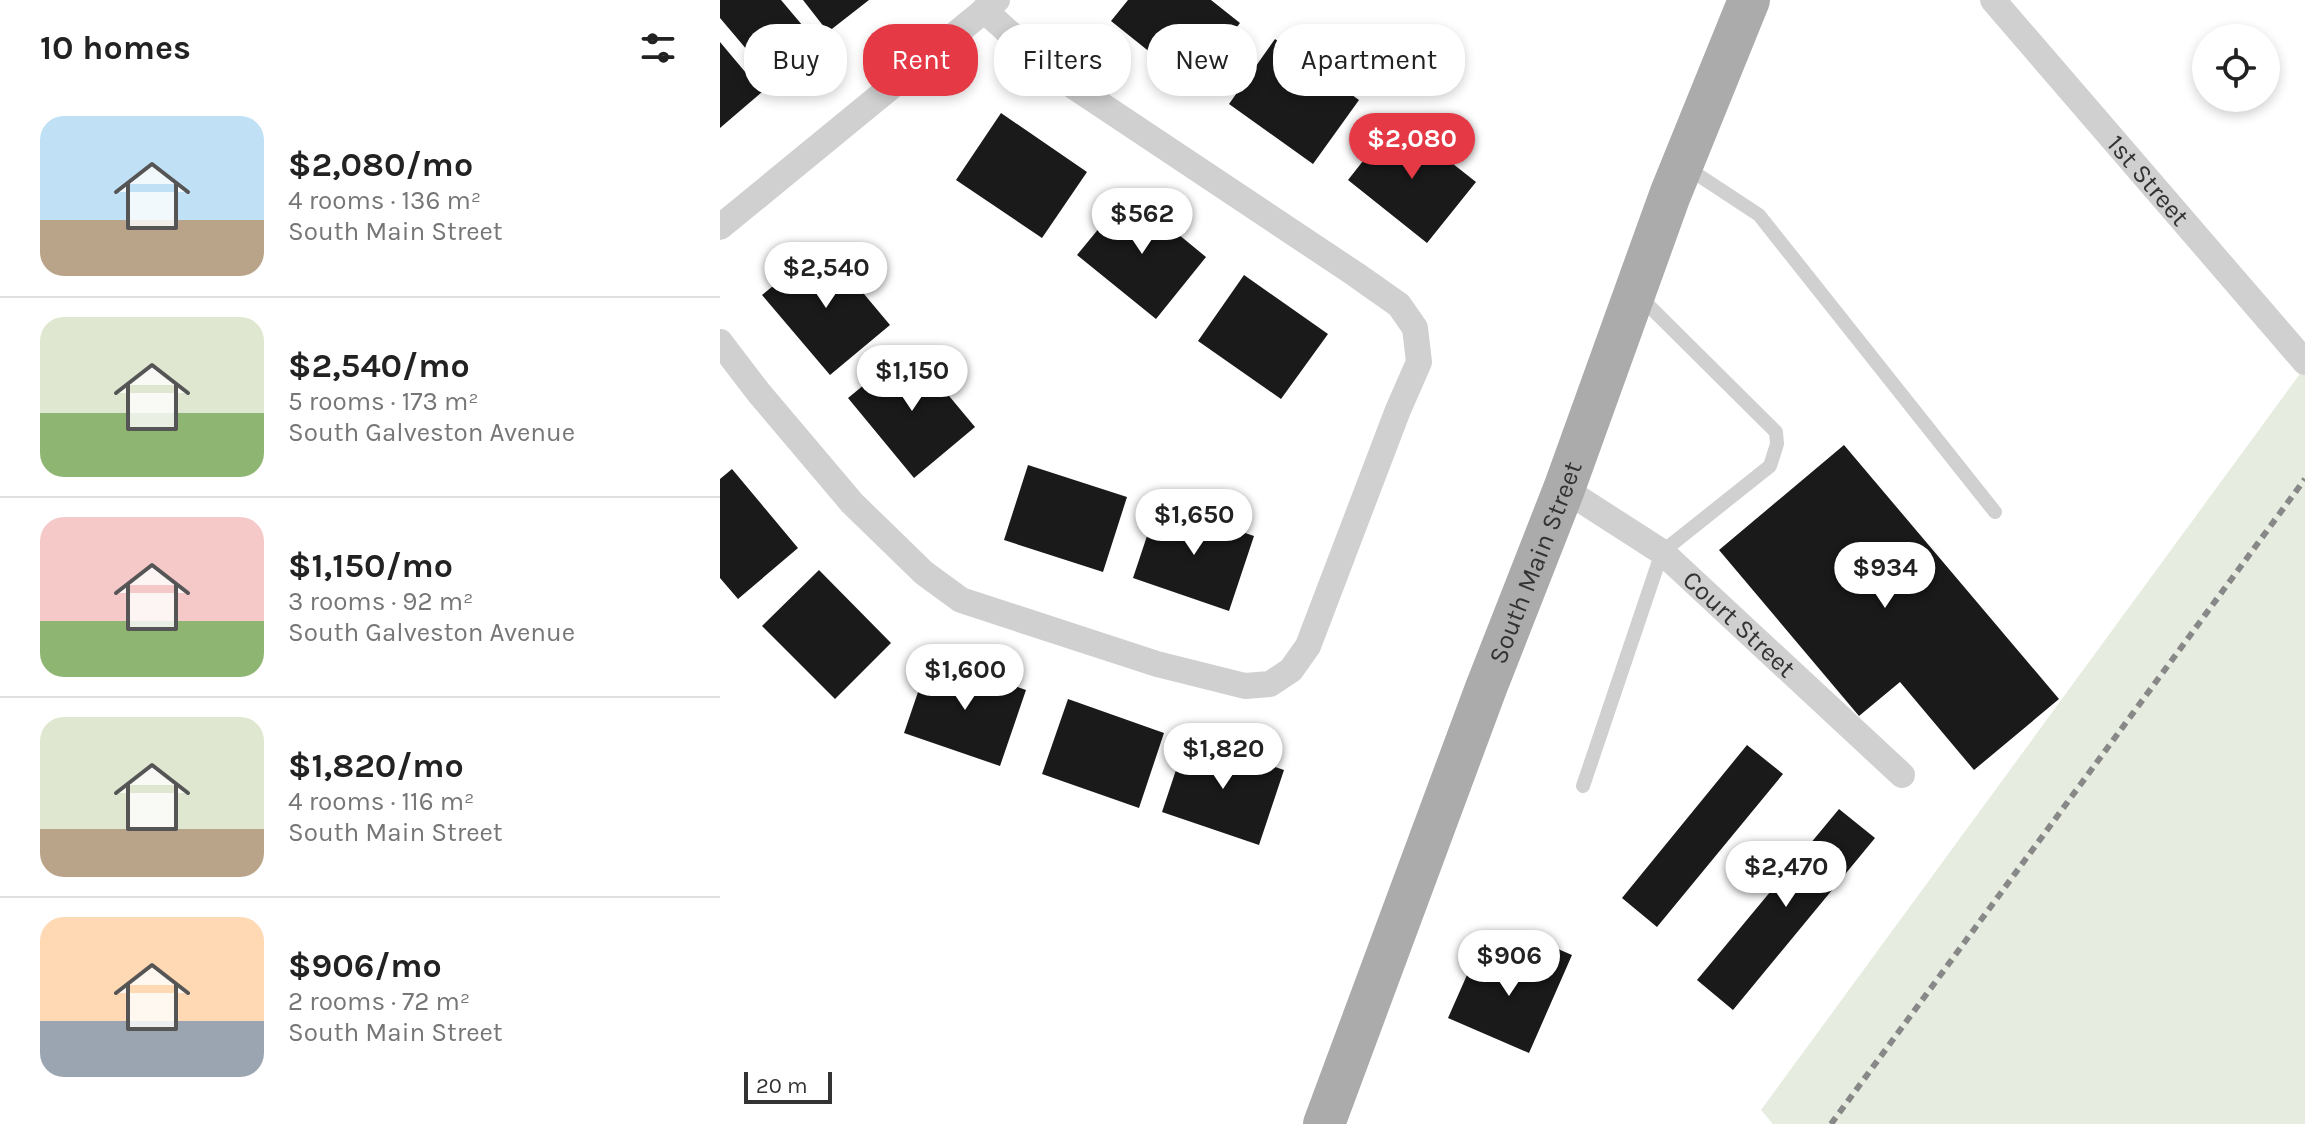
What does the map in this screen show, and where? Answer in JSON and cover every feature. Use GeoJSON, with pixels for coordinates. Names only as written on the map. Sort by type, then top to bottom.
{"type":"FeatureCollection","features":[{"type":"Feature","properties":{"kind":"main road","name":"South Main Street"},"geometry":{"type":"LineString","coordinates":[[1324,1124],[1683,165],[1749,0]]}},
{"type":"Feature","properties":{"kind":"street","name":"1st Street"},"geometry":{"type":"LineString","coordinates":[[1993,0],[2305,362]]}},
{"type":"Feature","properties":{"kind":"street"},"geometry":{"type":"LineString","coordinates":[[720,227],[991,5],[1055,74],[1399,305],[1415,328],[1419,362],[1308,646],[1291,670],[1270,684],[1245,686],[1157,664],[961,600],[924,573],[852,503],[720,342]]}},
{"type":"Feature","properties":{"kind":"street","name":"Court Street"},"geometry":{"type":"LineString","coordinates":[[1564,489],[1662,552],[1902,775]]}},
{"type":"Feature","properties":{"kind":"lane"},"geometry":{"type":"LineString","coordinates":[[1683,165],[1759,215],[1995,512]]}},
{"type":"Feature","properties":{"kind":"lane"},"geometry":{"type":"LineString","coordinates":[[1583,786],[1662,552],[1770,466],[1777,444],[1776,432],[1635,292]]}},
{"type":"Feature","properties":{"kind":"shaded area"},"geometry":{"type":"Polygon","coordinates":[[[2305,367],[2305,1124],[1773,1124],[1761,1110],[2305,367]]]}},
{"type":"Feature","properties":{"kind":"building"},"geometry":{"type":"Polygon","coordinates":[[[720,0],[781,0],[801,24],[744,24],[744,46],[720,18],[720,0]]]}},
{"type":"Feature","properties":{"kind":"building"},"geometry":{"type":"Polygon","coordinates":[[[803,0],[869,0],[838,24],[822,24],[803,0]]]}},
{"type":"Feature","properties":{"kind":"building"},"geometry":{"type":"Polygon","coordinates":[[[1128,0],[1211,0],[1240,23],[1147,24],[1147,50],[1131,37],[1131,24],[1115,24],[1111,21],[1128,0]]]}},
{"type":"Feature","properties":{"kind":"building"},"geometry":{"type":"Polygon","coordinates":[[[720,42],[744,71],[744,96],[757,96],[720,128],[720,42]]]}},
{"type":"Feature","properties":{"kind":"building"},"geometry":{"type":"Polygon","coordinates":[[[1273,42],[1273,96],[1353,96],[1359,100],[1313,164],[1229,104],[1235,96],[1257,96],[1257,64],[1273,42]]]}},
{"type":"Feature","properties":{"kind":"building"},"geometry":{"type":"Polygon","coordinates":[[[1001,113],[1087,172],[1042,238],[956,180],[1001,113]]]}},
{"type":"Feature","properties":{"kind":"building"},"geometry":{"type":"Polygon","coordinates":[[[1396,119],[1476,182],[1427,243],[1348,180],[1396,119]]]}},
{"type":"Feature","properties":{"kind":"building"},"geometry":{"type":"Polygon","coordinates":[[[1128,193],[1206,257],[1156,319],[1077,255],[1128,193]]]}},
{"type":"Feature","properties":{"kind":"building"},"geometry":{"type":"Polygon","coordinates":[[[823,245],[890,325],[830,375],[762,295],[823,245]]]}},
{"type":"Feature","properties":{"kind":"building"},"geometry":{"type":"Polygon","coordinates":[[[1244,275],[1328,334],[1281,399],[1198,341],[1244,275]]]}},
{"type":"Feature","properties":{"kind":"building"},"geometry":{"type":"Polygon","coordinates":[[[909,348],[975,427],[914,478],[848,398],[909,348]]]}},
{"type":"Feature","properties":{"kind":"building"},"geometry":{"type":"Polygon","coordinates":[[[1844,445],[2059,699],[1974,770],[1900,682],[1859,716],[1719,550],[1844,445]]]}},
{"type":"Feature","properties":{"kind":"building"},"geometry":{"type":"Polygon","coordinates":[[[1028,465],[1127,497],[1103,572],[1004,540],[1028,465]]]}},
{"type":"Feature","properties":{"kind":"building"},"geometry":{"type":"Polygon","coordinates":[[[732,469],[798,548],[738,599],[720,578],[720,479],[732,469]]]}},
{"type":"Feature","properties":{"kind":"building"},"geometry":{"type":"Polygon","coordinates":[[[1158,503],[1254,536],[1229,611],[1133,578],[1158,503]]]}},
{"type":"Feature","properties":{"kind":"building"},"geometry":{"type":"Polygon","coordinates":[[[819,570],[891,643],[835,699],[762,626],[819,570]]]}},
{"type":"Feature","properties":{"kind":"building"},"geometry":{"type":"Polygon","coordinates":[[[930,657],[1026,690],[1000,766],[904,733],[930,657]]]}},
{"type":"Feature","properties":{"kind":"building"},"geometry":{"type":"Polygon","coordinates":[[[1068,699],[1164,733],[1139,808],[1042,774],[1068,699]]]}},
{"type":"Feature","properties":{"kind":"building"},"geometry":{"type":"Polygon","coordinates":[[[1187,737],[1284,770],[1259,845],[1162,812],[1187,737]]]}},
{"type":"Feature","properties":{"kind":"building"},"geometry":{"type":"Polygon","coordinates":[[[1747,745],[1783,774],[1657,927],[1622,898],[1747,745]]]}},
{"type":"Feature","properties":{"kind":"building"},"geometry":{"type":"Polygon","coordinates":[[[1839,809],[1875,838],[1733,1010],[1697,980],[1839,809]]]}},
{"type":"Feature","properties":{"kind":"building"},"geometry":{"type":"Polygon","coordinates":[[[1551,946],[1572,955],[1529,1053],[1448,1018],[1478,950],[1538,977],[1551,946]]]}},
{"type":"Feature","properties":{"kind":"railway"},"geometry":{"type":"LineString","coordinates":[[1831,1124],[2305,479]]}}]}
